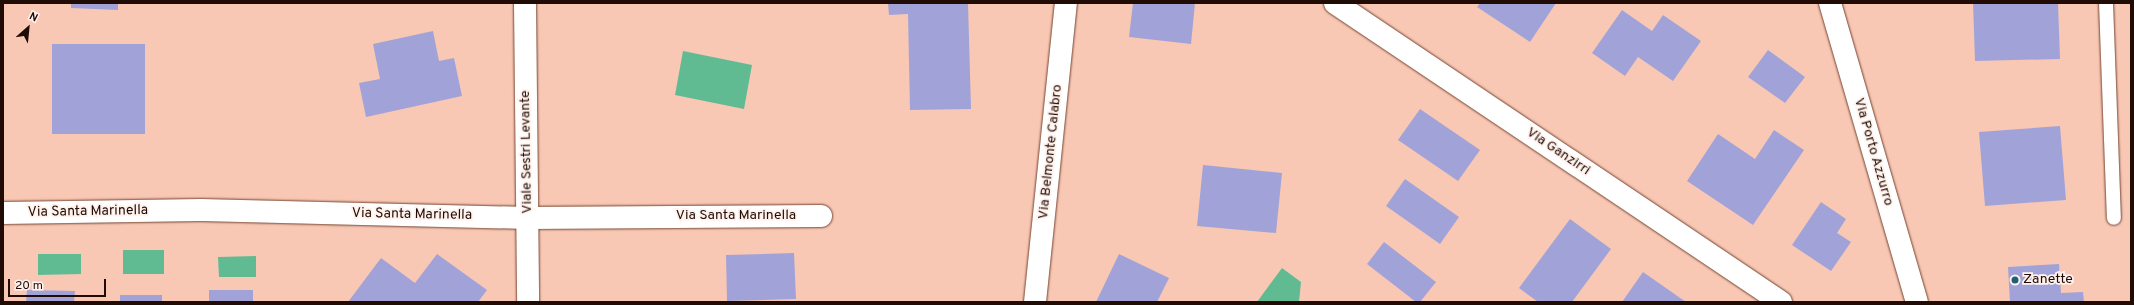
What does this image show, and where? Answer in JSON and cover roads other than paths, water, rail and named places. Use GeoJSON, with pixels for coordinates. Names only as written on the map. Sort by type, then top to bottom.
{"type":"FeatureCollection","features":[{"type":"Feature","properties":{"kind":"street","name":"Viale Sestri Levante"},"geometry":{"type":"LineString","coordinates":[[525,3],[528,302]]}},
{"type":"Feature","properties":{"kind":"street","name":"Via Belmonte Calabro"},"geometry":{"type":"LineString","coordinates":[[1035,302],[1066,3]]}},
{"type":"Feature","properties":{"kind":"street","name":"Via Ganzirri"},"geometry":{"type":"LineString","coordinates":[[1335,3],[1781,302]]}},
{"type":"Feature","properties":{"kind":"street","name":"Via Porto Azzurro"},"geometry":{"type":"LineString","coordinates":[[1830,3],[1917,302]]}},
{"type":"Feature","properties":{"kind":"street","name":"Via Santa Marinella"},"geometry":{"type":"LineString","coordinates":[[3,213],[201,210],[528,218],[821,216]]}},
{"type":"Feature","properties":{"kind":"lane"},"geometry":{"type":"LineString","coordinates":[[2106,3],[2114,218]]}},
{"type":"Feature","properties":{"kind":"place","name":"Zanette"},"geometry":{"type":"Point","coordinates":[2015,280]}}]}
